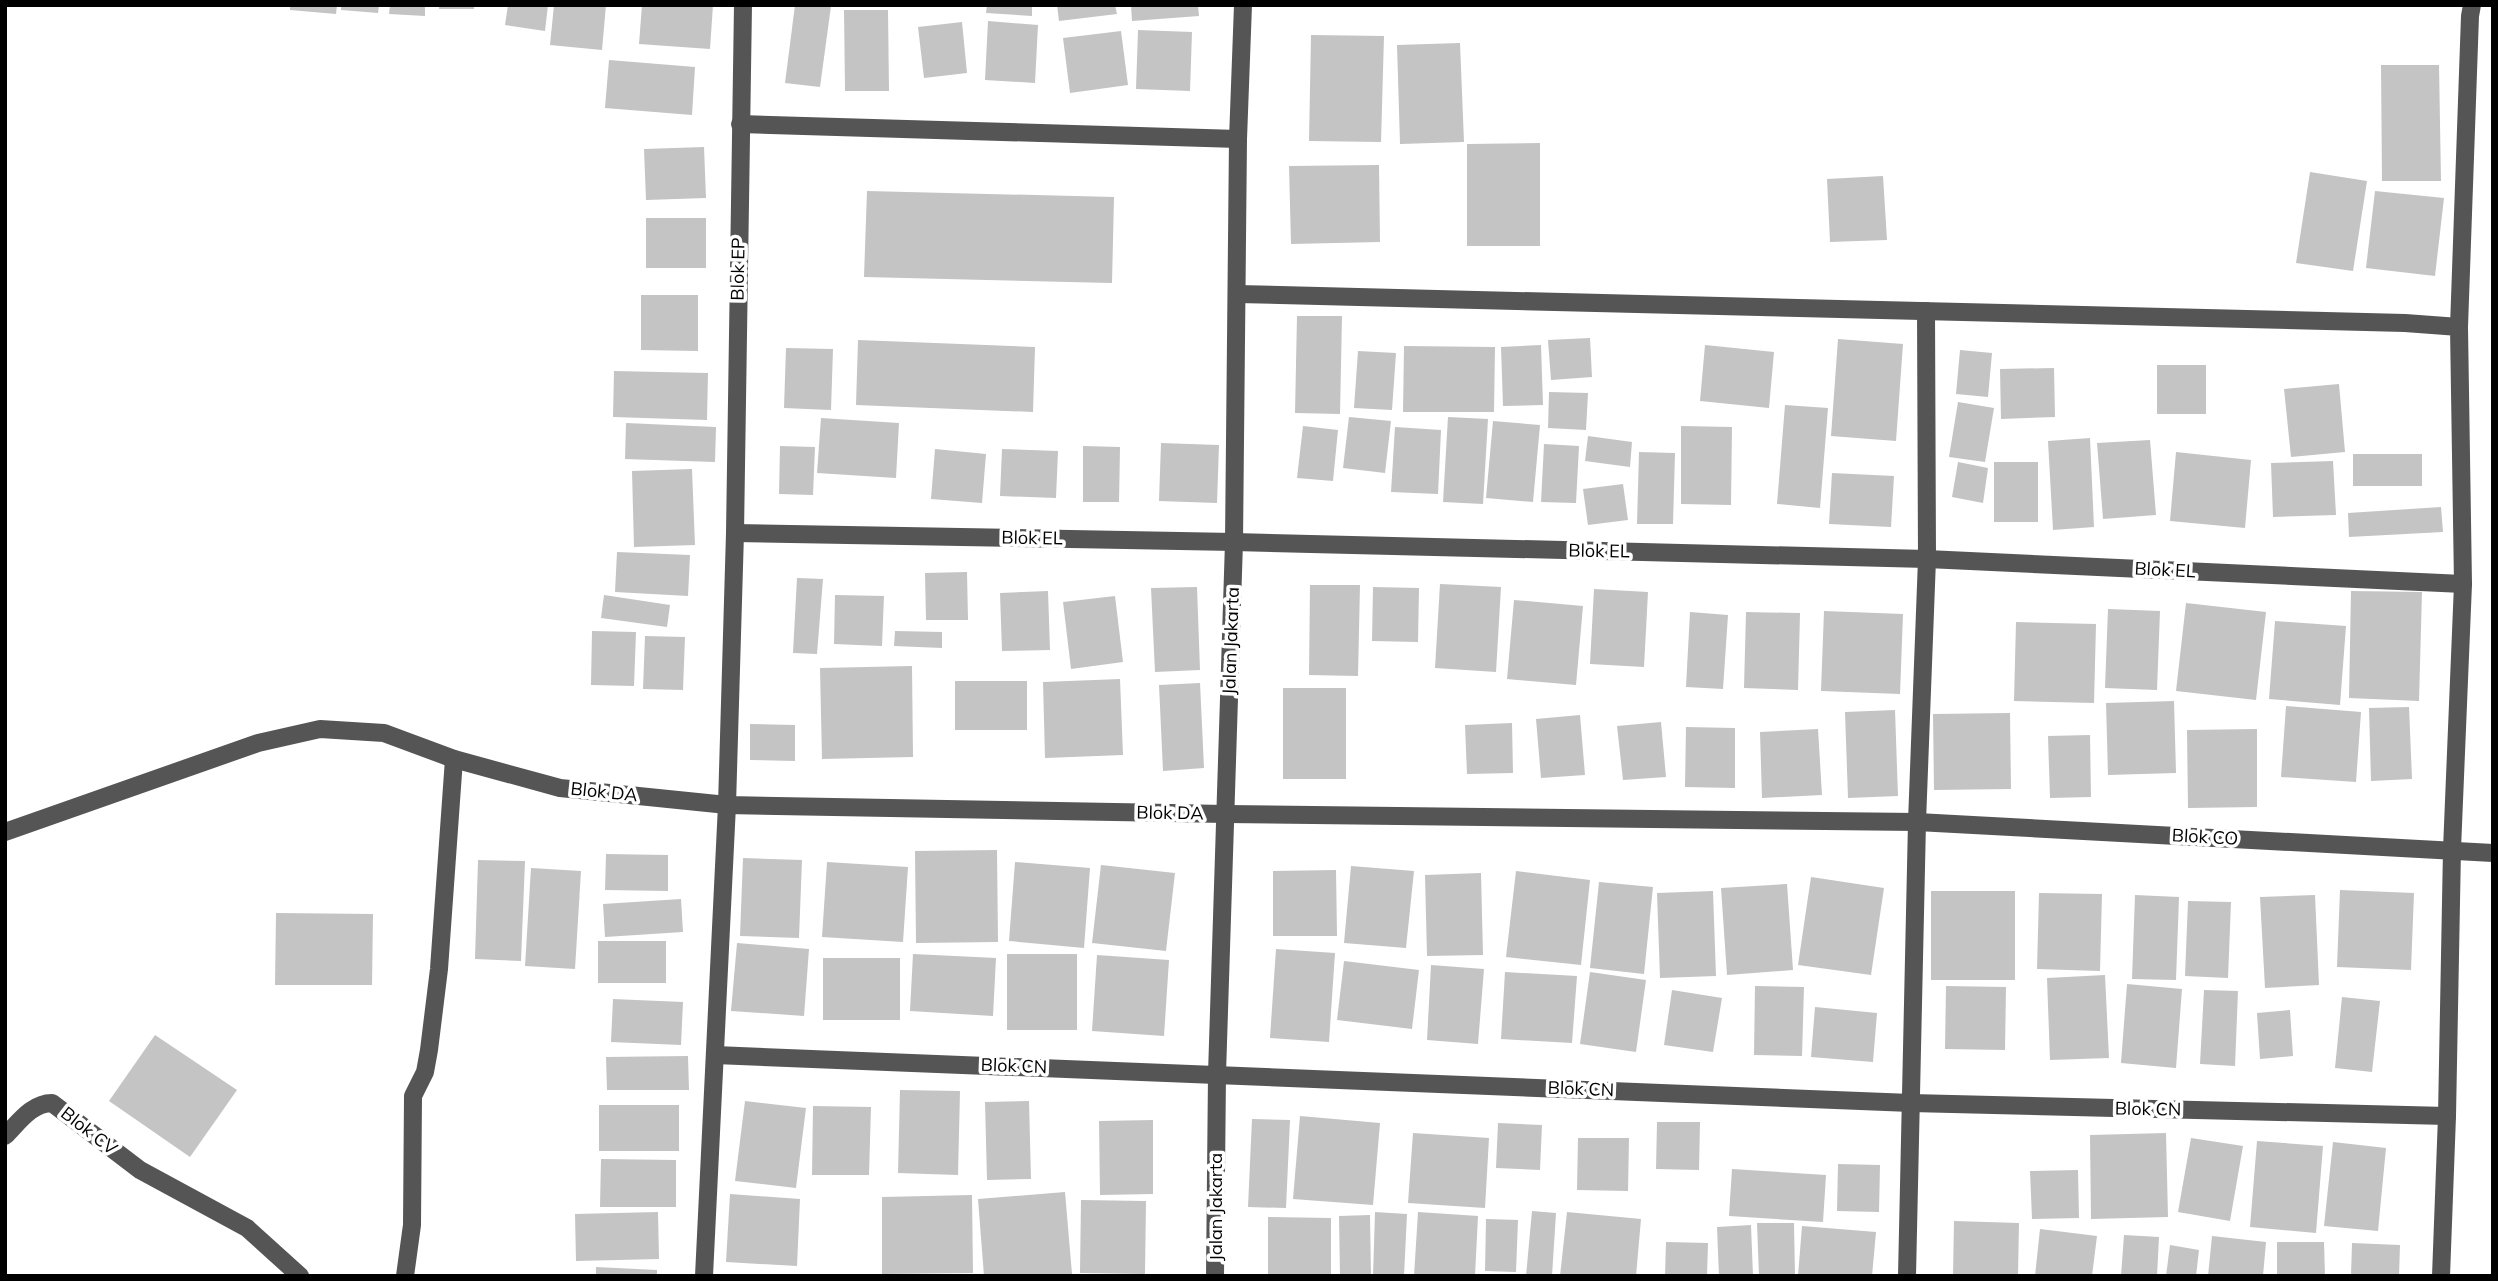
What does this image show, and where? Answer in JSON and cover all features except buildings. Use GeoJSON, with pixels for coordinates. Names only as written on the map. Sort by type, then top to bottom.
{"type":"FeatureCollection","features":[{"type":"Feature","properties":{"kind":"street","name":"Blok EP"},"geometry":{"type":"LineString","coordinates":[[704,1276],[727,805],[735,533],[743,5]]}},
{"type":"Feature","properties":{"kind":"street","name":"Jalan Jakarta"},"geometry":{"type":"LineString","coordinates":[[1215,1276],[1217,1074],[1234,542],[1238,139],[1243,5]]}},
{"type":"Feature","properties":{"kind":"street"},"geometry":{"type":"LineString","coordinates":[[2441,1276],[2452,849],[2463,584],[2459,327],[2472,5]]}},
{"type":"Feature","properties":{"kind":"street"},"geometry":{"type":"LineString","coordinates":[[740,124],[1238,139]]}},
{"type":"Feature","properties":{"kind":"street"},"geometry":{"type":"LineString","coordinates":[[1237,294],[2405,323],[2459,327]]}},
{"type":"Feature","properties":{"kind":"street"},"geometry":{"type":"LineString","coordinates":[[1907,1276],[1917,822],[1927,559],[1926,311]]}},
{"type":"Feature","properties":{"kind":"street","name":"Blok EL"},"geometry":{"type":"LineString","coordinates":[[735,533],[1927,559],[2463,584]]}},
{"type":"Feature","properties":{"kind":"street","name":"Blok DA"},"geometry":{"type":"LineString","coordinates":[[5,832],[258,743],[320,729],[384,733],[453,759],[560,788],[727,805],[1917,822]]}},
{"type":"Feature","properties":{"kind":"street"},"geometry":{"type":"LineString","coordinates":[[404,1276],[412,1225],[413,1096],[425,1072],[439,970],[453,759]]}},
{"type":"Feature","properties":{"kind":"street","name":"Blok CO"},"geometry":{"type":"LineString","coordinates":[[1917,822],[2489,853]]}},
{"type":"Feature","properties":{"kind":"street","name":"Blok CN"},"geometry":{"type":"LineString","coordinates":[[715,1055],[1912,1102],[2447,1116]]}},
{"type":"Feature","properties":{"kind":"street","name":"Blok CV"},"geometry":{"type":"LineString","coordinates":[[5,1136],[34,1107],[42,1102],[52,1102],[140,1170],[247,1228],[300,1276]]}}]}
